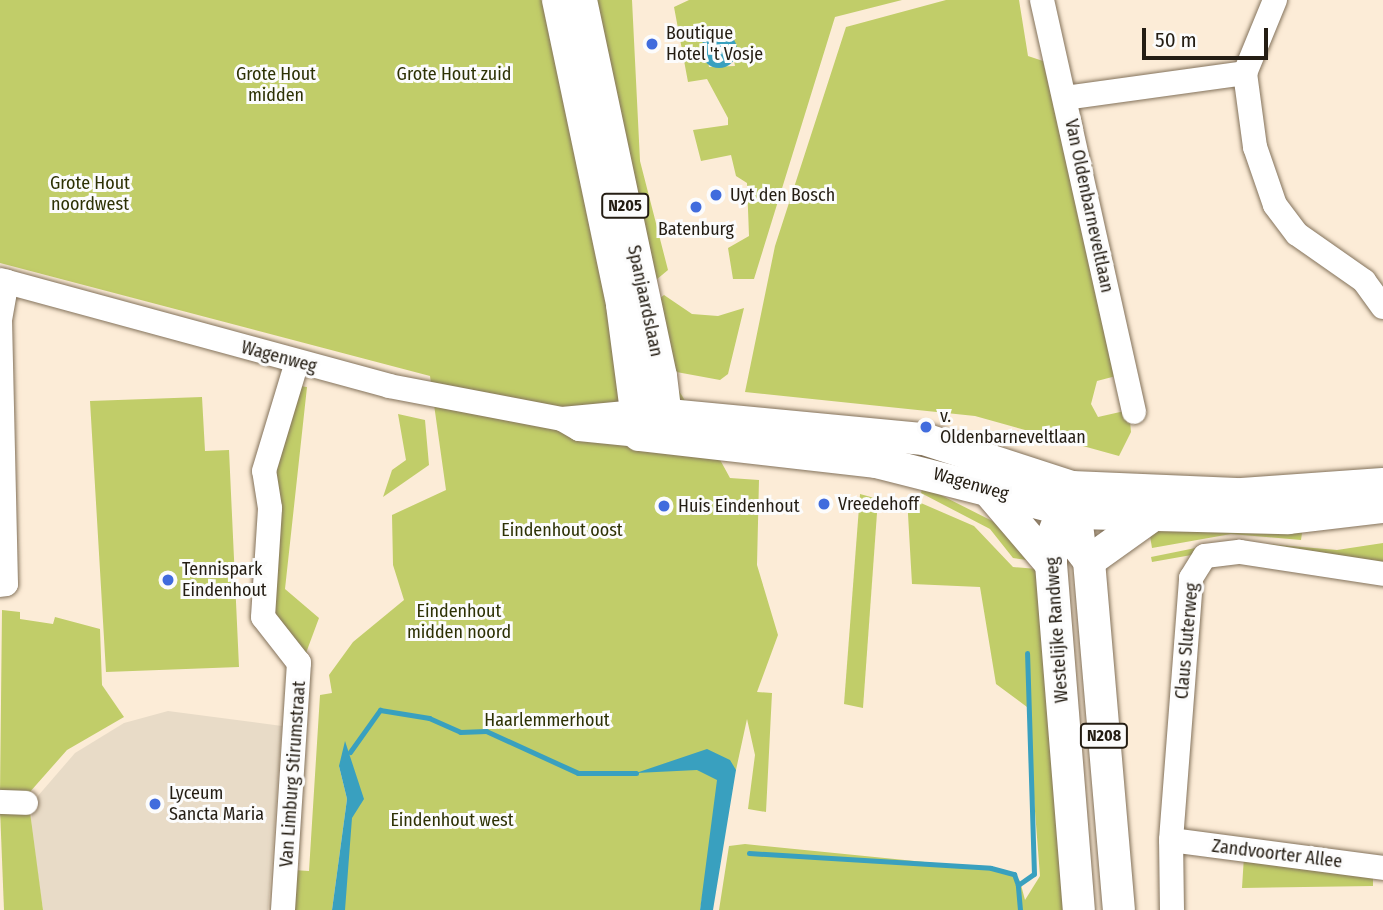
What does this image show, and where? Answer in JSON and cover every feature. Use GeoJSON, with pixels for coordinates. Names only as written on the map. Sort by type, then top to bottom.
{"type":"FeatureCollection","features":[{"type":"Feature","properties":{"kind":"main road","name":"Spanjaardslaan"},"geometry":{"type":"LineString","coordinates":[[558,0],[622,305],[653,425]]}},
{"type":"Feature","properties":{"kind":"main road","name":"Spanjaardslaan"},"geometry":{"type":"LineString","coordinates":[[580,0],[653,425]]}},
{"type":"Feature","properties":{"kind":"main road","name":"Wagenweg"},"geometry":{"type":"LineString","coordinates":[[653,425],[876,462],[1149,518],[1287,518],[1383,507]]}},
{"type":"Feature","properties":{"kind":"main road","name":"Wagenweg"},"geometry":{"type":"LineString","coordinates":[[653,425],[924,439],[1070,503],[1383,484]]}},
{"type":"Feature","properties":{"kind":"main road"},"geometry":{"type":"LineString","coordinates":[[984,486],[1051,564]]}},
{"type":"Feature","properties":{"kind":"main road","name":"Westelijke Randweg"},"geometry":{"type":"LineString","coordinates":[[1070,503],[1080,549],[1089,561],[1119,910]]}},
{"type":"Feature","properties":{"kind":"main road","name":"Westelijke Randweg"},"geometry":{"type":"LineString","coordinates":[[1070,503],[1051,564],[1079,910]]}},
{"type":"Feature","properties":{"kind":"main road"},"geometry":{"type":"LineString","coordinates":[[1089,561],[1149,518]]}},
{"type":"Feature","properties":{"kind":"street","name":"Van Oldenbarneveltlaan"},"geometry":{"type":"LineString","coordinates":[[1042,0],[1134,412]]}},
{"type":"Feature","properties":{"kind":"street"},"geometry":{"type":"LineString","coordinates":[[1275,0],[1245,73],[1255,147],[1275,205],[1297,234],[1374,281],[1383,307]]}},
{"type":"Feature","properties":{"kind":"street"},"geometry":{"type":"LineString","coordinates":[[1065,98],[1245,73]]}},
{"type":"Feature","properties":{"kind":"street","name":"Wagenweg"},"geometry":{"type":"LineString","coordinates":[[4,281],[297,362],[562,419],[653,425]]}},
{"type":"Feature","properties":{"kind":"street"},"geometry":{"type":"LineString","coordinates":[[0,585],[6,584],[0,320],[4,281]]}},
{"type":"Feature","properties":{"kind":"street","name":"Van Limburg Stirumstraat"},"geometry":{"type":"LineString","coordinates":[[284,910],[299,663],[263,617],[270,508],[264,471],[297,362]]}},
{"type":"Feature","properties":{"kind":"street","name":"Claus Sluterweg"},"geometry":{"type":"LineString","coordinates":[[1172,910],[1171,840],[1191,578],[1205,556],[1240,552],[1383,574]]}},
{"type":"Feature","properties":{"kind":"street"},"geometry":{"type":"LineString","coordinates":[[0,802],[26,803]]}},
{"type":"Feature","properties":{"kind":"street","name":"Zandvoorter Allee"},"geometry":{"type":"LineString","coordinates":[[1171,840],[1383,868]]}},
{"type":"Feature","properties":{"kind":"shaded area","name":"Lyceum Sancta Maria"},"geometry":{"type":"Polygon","coordinates":[[[168,711],[282,726],[268,910],[43,910],[30,822],[37,797],[75,753],[124,723],[168,711]]]}},
{"type":"Feature","properties":{"kind":"green space","name":"Haarlemmerhout"},"geometry":{"type":"Polygon","coordinates":[[[0,0],[632,0],[640,161],[668,270],[650,285],[668,373],[703,430],[902,448],[1004,474],[706,434],[730,478],[759,480],[757,565],[778,635],[757,692],[772,693],[766,812],[748,809],[755,755],[747,719],[736,770],[720,791],[700,910],[343,910],[350,817],[348,781],[339,766],[347,799],[332,910],[291,910],[293,870],[309,871],[320,695],[332,693],[329,675],[353,642],[404,600],[393,565],[392,515],[446,490],[430,376],[0,263],[0,0]]]}},
{"type":"Feature","properties":{"kind":"green space"},"geometry":{"type":"Polygon","coordinates":[[[689,0],[902,0],[835,17],[754,279],[733,279],[728,248],[749,236],[747,183],[736,176],[731,155],[701,161],[693,130],[728,125],[728,118],[707,79],[688,82],[674,7],[689,0]],[[728,30],[703,35],[709,67],[735,66],[728,30]]]}},
{"type":"Feature","properties":{"kind":"green space"},"geometry":{"type":"Polygon","coordinates":[[[946,0],[1019,0],[1028,56],[1043,61],[1116,376],[1097,381],[1091,404],[1098,417],[1129,410],[1131,432],[1119,456],[975,416],[745,392],[775,246],[846,27],[946,0]]]}},
{"type":"Feature","properties":{"kind":"green space"},"geometry":{"type":"Polygon","coordinates":[[[664,295],[692,314],[718,316],[744,308],[728,374],[720,380],[671,371],[655,302],[664,295]]]}},
{"type":"Feature","properties":{"kind":"green space"},"geometry":{"type":"Polygon","coordinates":[[[291,385],[307,387],[285,589],[319,618],[306,653],[268,610],[270,476],[291,385]]]}},
{"type":"Feature","properties":{"kind":"green space","name":"Tennispark Eindenhout"},"geometry":{"type":"Polygon","coordinates":[[[202,397],[205,451],[229,450],[239,667],[106,672],[90,401],[202,397]]]}},
{"type":"Feature","properties":{"kind":"green space"},"geometry":{"type":"Polygon","coordinates":[[[398,414],[425,420],[429,465],[383,497],[392,470],[406,460],[398,414]]]}},
{"type":"Feature","properties":{"kind":"green space"},"geometry":{"type":"Polygon","coordinates":[[[923,486],[1014,532],[1034,561],[1013,558],[990,529],[921,493],[923,486]]]}},
{"type":"Feature","properties":{"kind":"green space"},"geometry":{"type":"Polygon","coordinates":[[[860,494],[878,499],[863,708],[844,704],[860,494]]]}},
{"type":"Feature","properties":{"kind":"green space"},"geometry":{"type":"Polygon","coordinates":[[[907,497],[974,526],[1013,567],[1038,569],[1067,910],[719,910],[729,846],[745,844],[1005,870],[1020,881],[1025,900],[1040,876],[1027,707],[996,684],[980,587],[912,584],[907,497]]]}},
{"type":"Feature","properties":{"kind":"green space"},"geometry":{"type":"Polygon","coordinates":[[[1230,526],[1302,533],[1301,540],[1231,534],[1152,548],[1149,530],[1230,526]]]}},
{"type":"Feature","properties":{"kind":"green space"},"geometry":{"type":"Polygon","coordinates":[[[1230,541],[1337,550],[1383,543],[1383,568],[1231,548],[1152,562],[1151,557],[1230,541]]]}},
{"type":"Feature","properties":{"kind":"green space"},"geometry":{"type":"Polygon","coordinates":[[[2,610],[20,612],[20,619],[53,624],[55,617],[100,629],[102,685],[124,717],[67,750],[29,793],[0,795],[2,610]]]}},
{"type":"Feature","properties":{"kind":"green space"},"geometry":{"type":"Polygon","coordinates":[[[0,809],[30,812],[43,910],[4,910],[0,809]]]}},
{"type":"Feature","properties":{"kind":"green space"},"geometry":{"type":"Polygon","coordinates":[[[1244,856],[1373,878],[1373,886],[1242,888],[1244,856]]]}},
{"type":"Feature","properties":{"kind":"water"},"geometry":{"type":"Polygon","coordinates":[[[719,32],[732,37],[737,50],[732,63],[719,68],[706,63],[701,50],[706,37],[719,32]]]}},
{"type":"Feature","properties":{"kind":"water"},"geometry":{"type":"Polygon","coordinates":[[[345,741],[364,799],[352,818],[345,910],[332,910],[347,799],[339,766],[345,741]]]}},
{"type":"Feature","properties":{"kind":"water"},"geometry":{"type":"Polygon","coordinates":[[[707,749],[730,760],[736,770],[713,910],[700,910],[717,780],[697,770],[636,773],[707,749]]]}},
{"type":"Feature","properties":{"kind":"waterway"},"geometry":{"type":"LineString","coordinates":[[1020,910],[1018,885],[1034,874],[1027,653]]}},
{"type":"Feature","properties":{"kind":"waterway"},"geometry":{"type":"LineString","coordinates":[[350,752],[380,710],[429,718],[460,732],[486,731],[578,773],[636,773]]}},
{"type":"Feature","properties":{"kind":"waterway"},"geometry":{"type":"LineString","coordinates":[[749,853],[991,868],[1014,874],[1018,885]]}},
{"type":"Feature","properties":{"kind":"place","name":"Boutique Hotel 't Vosje"},"geometry":{"type":"Point","coordinates":[652,44]}},
{"type":"Feature","properties":{"kind":"place","name":"Uyt den Bosch"},"geometry":{"type":"Point","coordinates":[716,195]}},
{"type":"Feature","properties":{"kind":"place","name":"Batenburg"},"geometry":{"type":"Point","coordinates":[696,207]}},
{"type":"Feature","properties":{"kind":"place","name":"v. Oldenbarneveltlaan"},"geometry":{"type":"Point","coordinates":[926,427]}},
{"type":"Feature","properties":{"kind":"place","name":"Vreedehoff"},"geometry":{"type":"Point","coordinates":[824,504]}},
{"type":"Feature","properties":{"kind":"place","name":"Huis Eindenhout"},"geometry":{"type":"Point","coordinates":[664,506]}},
{"type":"Feature","properties":{"kind":"place","name":"Tennispark Eindenhout"},"geometry":{"type":"Point","coordinates":[168,580]}},
{"type":"Feature","properties":{"kind":"place","name":"Lyceum Sancta Maria"},"geometry":{"type":"Point","coordinates":[155,804]}},
{"type":"Feature","properties":{"kind":"park label","name":"Grote Hout zuid"},"geometry":{"type":"Point","coordinates":[454,74]}},
{"type":"Feature","properties":{"kind":"park label","name":"Grote Hout midden"},"geometry":{"type":"Point","coordinates":[276,85]}},
{"type":"Feature","properties":{"kind":"park label","name":"Grote Hout noordwest"},"geometry":{"type":"Point","coordinates":[90,194]}},
{"type":"Feature","properties":{"kind":"park label","name":"Eindenhout oost"},"geometry":{"type":"Point","coordinates":[562,530]}},
{"type":"Feature","properties":{"kind":"park label","name":"Eindenhout midden noord"},"geometry":{"type":"Point","coordinates":[459,622]}},
{"type":"Feature","properties":{"kind":"park label","name":"Eindenhout west"},"geometry":{"type":"Point","coordinates":[452,820]}}]}
